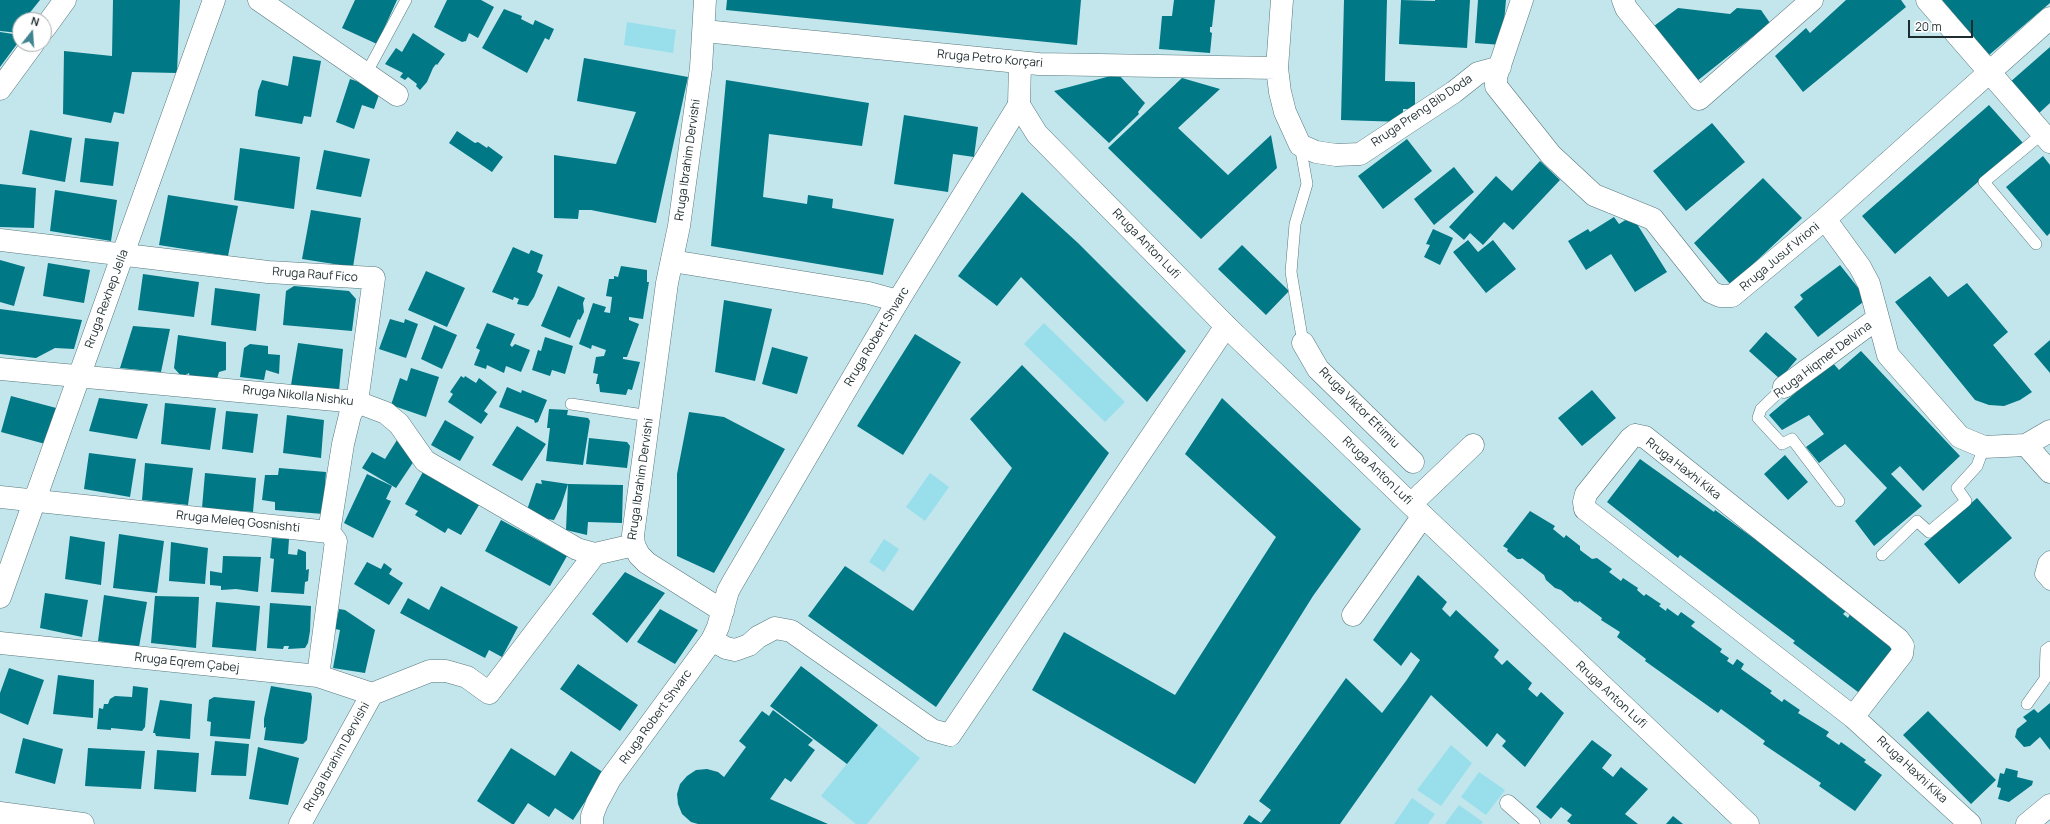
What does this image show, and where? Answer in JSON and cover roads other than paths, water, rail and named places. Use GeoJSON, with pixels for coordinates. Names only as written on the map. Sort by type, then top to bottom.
{"type":"FeatureCollection","features":[{"type":"Feature","properties":{"kind":"street"},"geometry":{"type":"LineString","coordinates":[[52,18],[65,0]]}},
{"type":"Feature","properties":{"kind":"street","name":"Rruga Rexhep Jella"},"geometry":{"type":"LineString","coordinates":[[0,597],[214,0]]}},
{"type":"Feature","properties":{"kind":"street","name":"Rruga Ibrahim Dervishi"},"geometry":{"type":"LineString","coordinates":[[300,824],[372,694],[430,670],[446,671],[467,677],[489,693],[595,554],[634,545],[633,535],[672,261],[685,187],[701,68],[705,0]]}},
{"type":"Feature","properties":{"kind":"street","name":"Rruga Viktor Eftimiu"},"geometry":{"type":"LineString","coordinates":[[1282,0],[1277,68],[1285,112],[1300,145]]}},
{"type":"Feature","properties":{"kind":"street"},"geometry":{"type":"LineString","coordinates":[[1500,67],[1522,0]]}},
{"type":"Feature","properties":{"kind":"street"},"geometry":{"type":"LineString","coordinates":[[1623,0],[1626,8],[1699,99],[1812,0]]}},
{"type":"Feature","properties":{"kind":"street"},"geometry":{"type":"LineString","coordinates":[[1928,0],[2046,138]]}},
{"type":"Feature","properties":{"kind":"street"},"geometry":{"type":"LineString","coordinates":[[268,3],[397,95]]}},
{"type":"Feature","properties":{"kind":"street","name":"Rruga Jusuf Vrioni"},"geometry":{"type":"LineString","coordinates":[[1500,67],[1496,86],[1551,155],[1594,195],[1653,219],[1711,292],[1720,296],[1732,296],[1825,219],[1990,74],[2050,18]]}},
{"type":"Feature","properties":{"kind":"street","name":"Rruga Petro Korçari"},"geometry":{"type":"LineString","coordinates":[[704,31],[1020,62],[1277,68]]}},
{"type":"Feature","properties":{"kind":"street"},"geometry":{"type":"LineString","coordinates":[[0,89],[27,52]]}},
{"type":"Feature","properties":{"kind":"street"},"geometry":{"type":"LineString","coordinates":[[1019,105],[1020,62]]}},
{"type":"Feature","properties":{"kind":"street","name":"Rruga Preng Bib Doda"},"geometry":{"type":"LineString","coordinates":[[1300,145],[1316,152],[1336,155],[1360,154],[1454,92],[1478,73],[1500,67]]}},
{"type":"Feature","properties":{"kind":"street","name":"Rruga Robert Shvarc"},"geometry":{"type":"LineString","coordinates":[[592,824],[592,816],[597,803],[610,779],[712,640],[723,611],[728,592],[733,582],[898,301],[1019,105]]}},
{"type":"Feature","properties":{"kind":"street","name":"Rruga Anton Lufi"},"geometry":{"type":"LineString","coordinates":[[1019,105],[1037,134],[1226,326],[1417,510],[1748,824]]}},
{"type":"Feature","properties":{"kind":"street","name":"Rruga Hiqmet Delvina"},"geometry":{"type":"LineString","coordinates":[[1825,219],[1860,267],[1869,284],[1888,355],[1960,437],[1984,447],[2026,445],[2050,431]]}},
{"type":"Feature","properties":{"kind":"street","name":"Rruga Rauf Fico"},"geometry":{"type":"LineString","coordinates":[[0,240],[268,272],[374,278],[357,402],[350,415],[343,444],[329,532]]}},
{"type":"Feature","properties":{"kind":"street"},"geometry":{"type":"LineString","coordinates":[[672,261],[869,293],[898,301]]}},
{"type":"Feature","properties":{"kind":"street","name":"Rruga Hiqmet Delvina"},"geometry":{"type":"LineString","coordinates":[[1784,387],[1878,318]]}},
{"type":"Feature","properties":{"kind":"street"},"geometry":{"type":"LineString","coordinates":[[712,640],[726,648],[735,650],[749,645],[758,636],[775,628],[791,631],[932,730],[950,735],[1226,326]]}},
{"type":"Feature","properties":{"kind":"street","name":"Rruga Viktor Eftimiu"},"geometry":{"type":"LineString","coordinates":[[1304,343],[1318,368],[1413,462]]}},
{"type":"Feature","properties":{"kind":"street","name":"Rruga Nikolla Nishku"},"geometry":{"type":"LineString","coordinates":[[0,369],[79,375],[357,402],[386,413],[398,424],[425,461],[577,549],[595,554]]}},
{"type":"Feature","properties":{"kind":"street","name":"Rruga Haxhi Kika"},"geometry":{"type":"LineString","coordinates":[[1853,717],[1902,654],[1903,646],[1898,639],[1645,438],[1635,435],[1630,439],[1586,494],[1584,502],[1585,509],[1853,717],[1970,824]]}},
{"type":"Feature","properties":{"kind":"street"},"geometry":{"type":"LineString","coordinates":[[1354,615],[1417,510],[1473,445]]}},
{"type":"Feature","properties":{"kind":"street"},"geometry":{"type":"LineString","coordinates":[[2026,445],[2050,472]]}},
{"type":"Feature","properties":{"kind":"street","name":"Rruga Meleq Gosnishti"},"geometry":{"type":"LineString","coordinates":[[0,497],[34,502],[329,532]]}},
{"type":"Feature","properties":{"kind":"street"},"geometry":{"type":"LineString","coordinates":[[318,676],[336,541],[329,532]]}},
{"type":"Feature","properties":{"kind":"street"},"geometry":{"type":"LineString","coordinates":[[634,545],[639,555],[647,563],[723,611]]}},
{"type":"Feature","properties":{"kind":"street"},"geometry":{"type":"LineString","coordinates":[[2050,559],[2046,563],[2043,574],[2050,582]]}},
{"type":"Feature","properties":{"kind":"street","name":"Rruga Eqrem Çabej"},"geometry":{"type":"LineString","coordinates":[[0,643],[318,676],[372,694]]}},
{"type":"Feature","properties":{"kind":"street"},"geometry":{"type":"LineString","coordinates":[[1508,803],[1532,824]]}},
{"type":"Feature","properties":{"kind":"street"},"geometry":{"type":"LineString","coordinates":[[2027,824],[2050,805]]}},
{"type":"Feature","properties":{"kind":"street"},"geometry":{"type":"LineString","coordinates":[[0,813],[83,824]]}},
{"type":"Feature","properties":{"kind":"lane"},"geometry":{"type":"LineString","coordinates":[[366,74],[406,0]]}},
{"type":"Feature","properties":{"kind":"lane"},"geometry":{"type":"LineString","coordinates":[[2036,244],[1984,182],[2046,138]]}},
{"type":"Feature","properties":{"kind":"lane","name":"Rruga Viktor Eftimiu"},"geometry":{"type":"LineString","coordinates":[[1300,145],[1307,184],[1295,224],[1291,272],[1304,343]]}},
{"type":"Feature","properties":{"kind":"lane","name":"Rruga Hiqmet Delvina"},"geometry":{"type":"LineString","coordinates":[[1784,387],[1761,409],[1758,418],[1782,444],[1792,439],[1840,501]]}},
{"type":"Feature","properties":{"kind":"lane"},"geometry":{"type":"LineString","coordinates":[[571,404],[650,416]]}},
{"type":"Feature","properties":{"kind":"lane"},"geometry":{"type":"LineString","coordinates":[[1882,555],[1917,521],[1929,532],[1966,501],[1957,488],[1977,466],[1984,447]]}},
{"type":"Feature","properties":{"kind":"lane"},"geometry":{"type":"LineString","coordinates":[[2027,704],[2045,679],[2046,650],[2050,647]]}}]}
